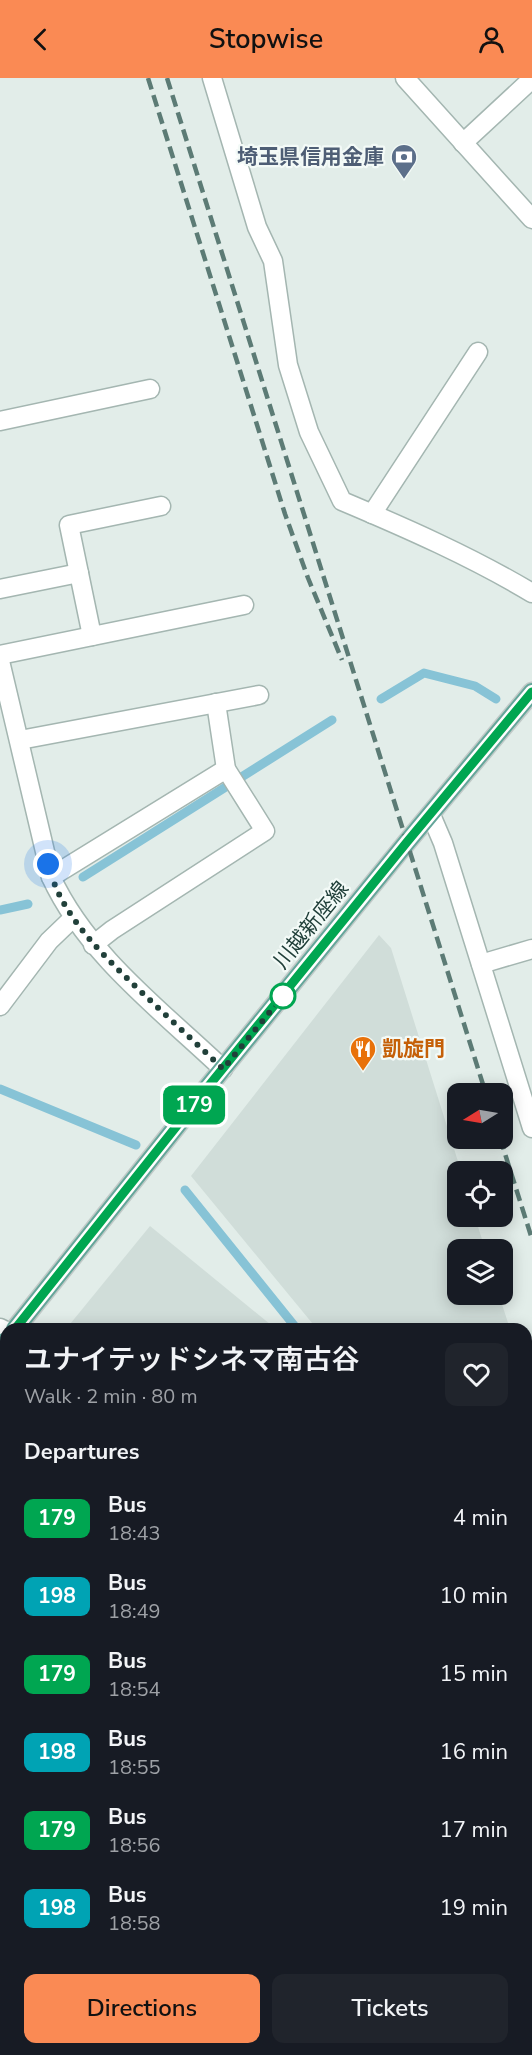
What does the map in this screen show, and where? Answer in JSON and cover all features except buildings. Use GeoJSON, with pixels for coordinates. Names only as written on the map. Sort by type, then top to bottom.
{"type":"FeatureCollection","features":[{"type":"Feature","properties":{"kind":"main road","name":"川越新座線"},"geometry":{"type":"LineString","coordinates":[[20,1323],[431,814],[529,703]]}},
{"type":"Feature","properties":{"kind":"street"},"geometry":{"type":"LineString","coordinates":[[212,78],[257,227],[273,261],[288,365],[309,432],[342,501],[507,578],[532,593]]}},
{"type":"Feature","properties":{"kind":"street"},"geometry":{"type":"LineString","coordinates":[[405,78],[532,219]]}},
{"type":"Feature","properties":{"kind":"street"},"geometry":{"type":"LineString","coordinates":[[463,143],[532,79]]}},
{"type":"Feature","properties":{"kind":"street"},"geometry":{"type":"LineString","coordinates":[[372,514],[478,352]]}},
{"type":"Feature","properties":{"kind":"street"},"geometry":{"type":"LineString","coordinates":[[0,421],[150,389]]}},
{"type":"Feature","properties":{"kind":"street"},"geometry":{"type":"LineString","coordinates":[[92,636],[69,525],[161,506]]}},
{"type":"Feature","properties":{"kind":"street"},"geometry":{"type":"LineString","coordinates":[[0,589],[79,573]]}},
{"type":"Feature","properties":{"kind":"street"},"geometry":{"type":"LineString","coordinates":[[0,655],[244,605]]}},
{"type":"Feature","properties":{"kind":"street"},"geometry":{"type":"LineString","coordinates":[[0,661],[51,877],[62,900],[93,945],[223,1069]]}},
{"type":"Feature","properties":{"kind":"street"},"geometry":{"type":"LineString","coordinates":[[20,740],[259,695]]}},
{"type":"Feature","properties":{"kind":"street"},"geometry":{"type":"LineString","coordinates":[[93,945],[265,831],[226,769],[216,703]]}},
{"type":"Feature","properties":{"kind":"street"},"geometry":{"type":"LineString","coordinates":[[51,877],[226,769]]}},
{"type":"Feature","properties":{"kind":"street"},"geometry":{"type":"LineString","coordinates":[[431,814],[443,843],[532,1128]]}},
{"type":"Feature","properties":{"kind":"street"},"geometry":{"type":"LineString","coordinates":[[0,1006],[49,941],[73,918]]}},
{"type":"Feature","properties":{"kind":"street"},"geometry":{"type":"LineString","coordinates":[[481,964],[532,949]]}},
{"type":"Feature","properties":{"kind":"shaded area"},"geometry":{"type":"Polygon","coordinates":[[[379,935],[391,948],[447,1126],[447,1149],[454,1149],[458,1161],[447,1161],[447,1227],[478,1227],[482,1239],[447,1239],[447,1305],[502,1305],[508,1323],[312,1323],[191,1176],[379,935]]]}},
{"type":"Feature","properties":{"kind":"shaded area"},"geometry":{"type":"Polygon","coordinates":[[[150,1226],[269,1323],[71,1323],[150,1226]]]}},
{"type":"Feature","properties":{"kind":"waterway"},"geometry":{"type":"LineString","coordinates":[[381,699],[424,673],[475,686],[496,699]]}},
{"type":"Feature","properties":{"kind":"waterway"},"geometry":{"type":"LineString","coordinates":[[83,877],[332,720]]}},
{"type":"Feature","properties":{"kind":"waterway"},"geometry":{"type":"LineString","coordinates":[[0,910],[28,904]]}},
{"type":"Feature","properties":{"kind":"waterway"},"geometry":{"type":"LineString","coordinates":[[0,1089],[136,1145]]}},
{"type":"Feature","properties":{"kind":"waterway"},"geometry":{"type":"LineString","coordinates":[[185,1190],[292,1323]]}},
{"type":"Feature","properties":{"kind":"railway"},"geometry":{"type":"LineString","coordinates":[[148,78],[285,514],[308,578],[342,660]]}},
{"type":"Feature","properties":{"kind":"railway"},"geometry":{"type":"LineString","coordinates":[[167,78],[483,1083]]}},
{"type":"Feature","properties":{"kind":"railway"},"geometry":{"type":"LineString","coordinates":[[503,1149],[532,1239]]}},
{"type":"Feature","properties":{"kind":"bus line","name":"179"},"geometry":{"type":"LineString","coordinates":[[20,1323],[207,1088],[532,692]]}},
{"type":"Feature","properties":{"kind":"place","name":"埼玉県信用金庫"},"geometry":{"type":"Point","coordinates":[404,180]}},
{"type":"Feature","properties":{"kind":"place","name":"凱旋門"},"geometry":{"type":"Point","coordinates":[363,1072]}},
{"type":"Feature","properties":{"kind":"route"},"geometry":{"type":"LineString","coordinates":[[48,864],[51,877],[62,900],[93,945],[223,1069],[283,996]]}}]}
